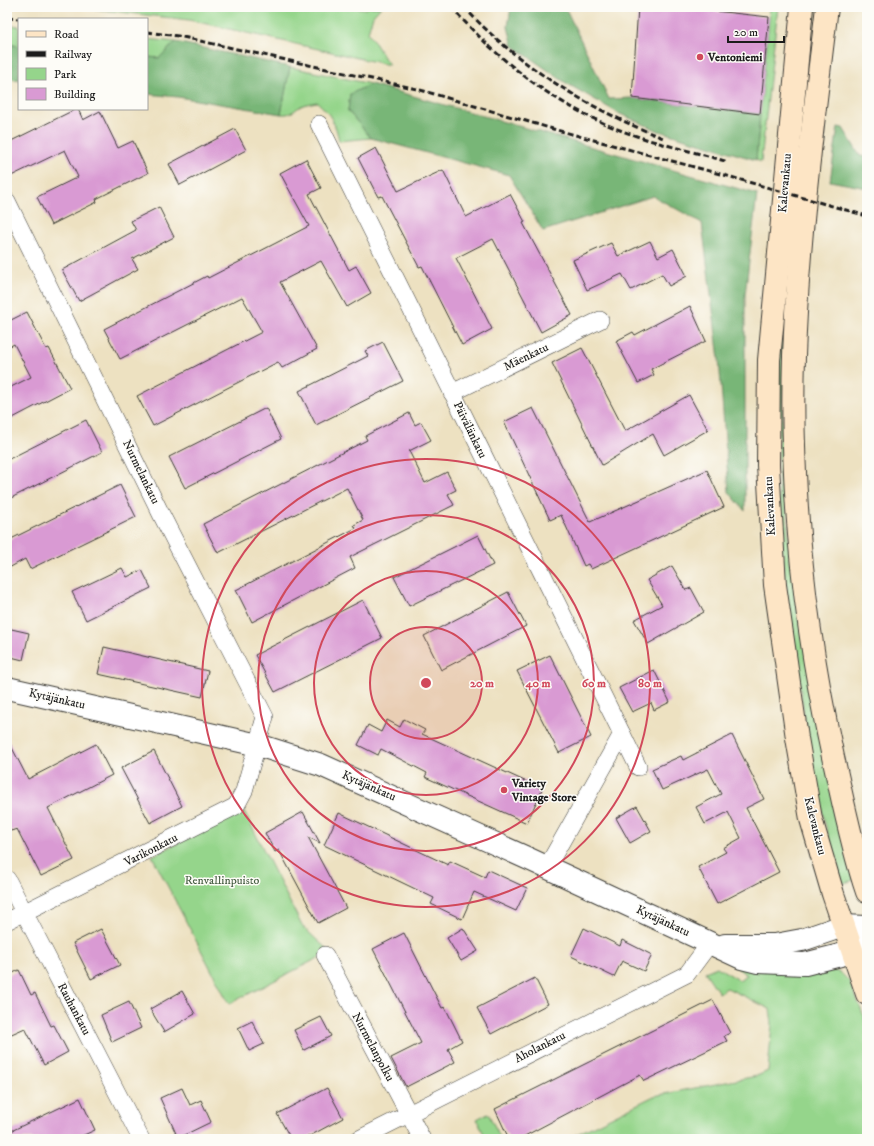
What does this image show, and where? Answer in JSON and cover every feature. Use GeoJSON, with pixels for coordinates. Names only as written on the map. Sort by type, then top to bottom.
{"type":"FeatureCollection","features":[{"type":"Feature","properties":{"kind":"main road","name":"Kalevankatu"},"geometry":{"type":"LineString","coordinates":[[802,7],[769,360],[768,465],[775,585],[797,738],[811,819],[843,926],[859,945],[867,994]]}},
{"type":"Feature","properties":{"kind":"main road","name":"Kalevankatu"},"geometry":{"type":"LineString","coordinates":[[827,7],[804,218],[794,355],[794,457],[800,556],[821,698],[846,813],[867,892]]}},
{"type":"Feature","properties":{"kind":"street","name":"Päivälänkatu"},"geometry":{"type":"LineString","coordinates":[[319,124],[638,767]]}},
{"type":"Feature","properties":{"kind":"street","name":"Nurmelankatu"},"geometry":{"type":"LineString","coordinates":[[7,201],[162,516],[265,717],[258,745]]}},
{"type":"Feature","properties":{"kind":"street","name":"Mäenkatu"},"geometry":{"type":"LineString","coordinates":[[452,393],[600,320]]}},
{"type":"Feature","properties":{"kind":"street","name":"Kytäjänkatu"},"geometry":{"type":"LineString","coordinates":[[7,688],[258,745],[321,765],[351,777],[742,958],[758,962],[778,964],[805,964],[859,945]]}},
{"type":"Feature","properties":{"kind":"street"},"geometry":{"type":"LineString","coordinates":[[547,867],[622,734]]}},
{"type":"Feature","properties":{"kind":"street","name":"Varikonkatu"},"geometry":{"type":"LineString","coordinates":[[7,921],[236,806],[244,791],[258,745]]}},
{"type":"Feature","properties":{"kind":"street","name":"Rauhankatu"},"geometry":{"type":"LineString","coordinates":[[7,879],[141,1139]]}},
{"type":"Feature","properties":{"kind":"street","name":"Kytäjänkatu"},"geometry":{"type":"LineString","coordinates":[[710,942],[726,945],[775,945],[802,940],[843,926],[867,927]]}},
{"type":"Feature","properties":{"kind":"street","name":"Aholankatu"},"geometry":{"type":"LineString","coordinates":[[359,1139],[687,974],[710,942]]}},
{"type":"Feature","properties":{"kind":"street","name":"Nurmelanpolku"},"geometry":{"type":"LineString","coordinates":[[325,955],[422,1139]]}},
{"type":"Feature","properties":{"kind":"green space"},"geometry":{"type":"Polygon","coordinates":[[[76,7],[352,7],[366,9],[368,7],[381,7],[373,16],[368,32],[389,65],[189,20],[76,7]]]}},
{"type":"Feature","properties":{"kind":"green space"},"geometry":{"type":"Polygon","coordinates":[[[511,7],[565,7],[609,99],[632,98],[760,114],[756,160],[659,131],[618,113],[566,83],[513,46],[508,27],[511,7]]]}},
{"type":"Feature","properties":{"kind":"green space"},"geometry":{"type":"Polygon","coordinates":[[[770,7],[778,7],[761,162],[756,160],[770,7]]]}},
{"type":"Feature","properties":{"kind":"green space"},"geometry":{"type":"Polygon","coordinates":[[[7,25],[18,26],[18,46],[7,44],[7,25]]]}},
{"type":"Feature","properties":{"kind":"green space"},"geometry":{"type":"Polygon","coordinates":[[[148,39],[176,42],[159,58],[148,57],[148,39]]]}},
{"type":"Feature","properties":{"kind":"green space"},"geometry":{"type":"Polygon","coordinates":[[[176,42],[290,67],[281,114],[178,97],[148,94],[148,57],[159,58],[176,42]]]}},
{"type":"Feature","properties":{"kind":"green space"},"geometry":{"type":"Polygon","coordinates":[[[7,44],[18,46],[18,80],[7,79],[7,44]]]}},
{"type":"Feature","properties":{"kind":"green space"},"geometry":{"type":"Polygon","coordinates":[[[290,67],[371,84],[350,94],[348,111],[371,138],[339,141],[332,119],[326,110],[317,102],[303,105],[290,113],[281,114],[290,67]]]}},
{"type":"Feature","properties":{"kind":"green space"},"geometry":{"type":"Polygon","coordinates":[[[371,84],[757,194],[745,295],[745,511],[729,492],[719,359],[702,223],[653,196],[543,231],[509,175],[371,138],[348,111],[350,94],[371,84]]]}},
{"type":"Feature","properties":{"kind":"green space"},"geometry":{"type":"Polygon","coordinates":[[[838,127],[843,128],[860,156],[867,157],[867,188],[830,181],[838,127]]]}},
{"type":"Feature","properties":{"kind":"green space"},"geometry":{"type":"Polygon","coordinates":[[[793,224],[785,307],[782,433],[790,559],[854,880],[841,884],[824,819],[809,750],[784,572],[779,505],[778,357],[793,224]]]}},
{"type":"Feature","properties":{"kind":"green space","name":"Renvallinpuisto"},"geometry":{"type":"Polygon","coordinates":[[[244,811],[302,926],[330,952],[229,1004],[152,856],[244,811]]]}},
{"type":"Feature","properties":{"kind":"green space"},"geometry":{"type":"Polygon","coordinates":[[[733,965],[813,972],[828,970],[840,972],[850,982],[867,1024],[867,1139],[567,1139],[654,1096],[757,1076],[768,1071],[772,1023],[770,1009],[727,988],[719,993],[705,972],[717,967],[739,980],[747,975],[733,965]]]}},
{"type":"Feature","properties":{"kind":"green space"},"geometry":{"type":"Polygon","coordinates":[[[488,1113],[501,1139],[486,1139],[477,1119],[488,1113]]]}},
{"type":"Feature","properties":{"kind":"building","name":"Ventoniemi"},"geometry":{"type":"Polygon","coordinates":[[[638,7],[678,7],[769,17],[760,114],[632,98],[638,7]]]}},
{"type":"Feature","properties":{"kind":"building"},"geometry":{"type":"Polygon","coordinates":[[[74,110],[78,110],[83,120],[100,111],[118,148],[133,141],[148,173],[96,199],[97,202],[51,225],[37,197],[78,177],[65,150],[7,178],[7,143],[74,110]]]}},
{"type":"Feature","properties":{"kind":"building"},"geometry":{"type":"Polygon","coordinates":[[[235,129],[246,150],[180,185],[169,164],[235,129]]]}},
{"type":"Feature","properties":{"kind":"building"},"geometry":{"type":"Polygon","coordinates":[[[376,148],[398,191],[443,170],[466,217],[510,194],[525,222],[523,223],[572,315],[541,332],[493,239],[456,258],[492,329],[462,345],[422,266],[419,267],[382,196],[378,197],[358,158],[376,148]]]}},
{"type":"Feature","properties":{"kind":"building"},"geometry":{"type":"Polygon","coordinates":[[[306,159],[321,188],[309,194],[349,270],[356,266],[371,293],[347,307],[321,261],[280,282],[317,349],[282,368],[278,362],[153,426],[137,396],[262,332],[242,297],[120,359],[104,329],[309,226],[280,173],[306,159]]]}},
{"type":"Feature","properties":{"kind":"building"},"geometry":{"type":"Polygon","coordinates":[[[159,207],[174,237],[132,259],[138,269],[79,301],[62,270],[136,230],[131,221],[159,207]]]}},
{"type":"Feature","properties":{"kind":"building"},"geometry":{"type":"Polygon","coordinates":[[[650,241],[658,257],[673,249],[687,276],[669,286],[662,274],[631,290],[622,274],[587,290],[573,260],[611,243],[618,256],[650,241]]]}},
{"type":"Feature","properties":{"kind":"building"},"geometry":{"type":"Polygon","coordinates":[[[690,306],[706,341],[651,369],[654,375],[638,383],[616,341],[633,332],[635,335],[690,306]]]}},
{"type":"Feature","properties":{"kind":"building"},"geometry":{"type":"Polygon","coordinates":[[[27,312],[46,349],[49,348],[70,388],[7,421],[7,389],[31,377],[14,344],[7,348],[7,322],[27,312]]]}},
{"type":"Feature","properties":{"kind":"building"},"geometry":{"type":"Polygon","coordinates":[[[383,342],[403,381],[316,425],[299,391],[368,356],[365,351],[383,342]]]}},
{"type":"Feature","properties":{"kind":"building"},"geometry":{"type":"Polygon","coordinates":[[[582,348],[625,431],[689,395],[708,430],[664,455],[653,434],[602,465],[552,363],[582,348]]]}},
{"type":"Feature","properties":{"kind":"building"},"geometry":{"type":"Polygon","coordinates":[[[266,408],[281,439],[185,488],[169,457],[266,408]]]}},
{"type":"Feature","properties":{"kind":"building"},"geometry":{"type":"Polygon","coordinates":[[[533,408],[590,522],[707,470],[724,507],[591,569],[588,564],[584,566],[561,515],[550,520],[504,422],[533,408]]]}},
{"type":"Feature","properties":{"kind":"building"},"geometry":{"type":"Polygon","coordinates":[[[409,413],[415,425],[421,422],[431,440],[409,451],[425,483],[447,472],[456,490],[448,494],[454,505],[350,557],[355,568],[252,622],[236,590],[356,528],[354,525],[363,520],[347,488],[218,553],[203,524],[367,440],[365,436],[409,413]]]}},
{"type":"Feature","properties":{"kind":"building"},"geometry":{"type":"Polygon","coordinates":[[[86,420],[102,452],[7,500],[7,460],[86,420]]]}},
{"type":"Feature","properties":{"kind":"building"},"geometry":{"type":"Polygon","coordinates":[[[120,485],[136,517],[30,569],[25,559],[7,569],[7,541],[120,485]]]}},
{"type":"Feature","properties":{"kind":"building"},"geometry":{"type":"Polygon","coordinates":[[[478,535],[493,565],[409,606],[394,577],[478,535]]]}},
{"type":"Feature","properties":{"kind":"building"},"geometry":{"type":"Polygon","coordinates":[[[672,566],[686,590],[691,588],[704,612],[648,644],[634,620],[662,605],[647,580],[672,566]]]}},
{"type":"Feature","properties":{"kind":"building"},"geometry":{"type":"Polygon","coordinates":[[[122,568],[127,577],[142,570],[151,588],[86,620],[72,592],[122,568]]]}},
{"type":"Feature","properties":{"kind":"building"},"geometry":{"type":"Polygon","coordinates":[[[508,592],[526,626],[441,670],[424,636],[508,592]]]}},
{"type":"Feature","properties":{"kind":"building"},"geometry":{"type":"Polygon","coordinates":[[[363,600],[382,638],[275,692],[255,655],[363,600]]]}},
{"type":"Feature","properties":{"kind":"building"},"geometry":{"type":"Polygon","coordinates":[[[7,628],[29,633],[23,660],[7,656],[7,628]]]}},
{"type":"Feature","properties":{"kind":"building"},"geometry":{"type":"Polygon","coordinates":[[[104,647],[208,671],[202,697],[98,674],[104,647]]]}},
{"type":"Feature","properties":{"kind":"building"},"geometry":{"type":"Polygon","coordinates":[[[550,655],[591,737],[559,753],[517,671],[550,655]]]}},
{"type":"Feature","properties":{"kind":"building"},"geometry":{"type":"Polygon","coordinates":[[[654,670],[670,702],[654,710],[651,703],[632,712],[619,688],[654,670]]]}},
{"type":"Feature","properties":{"kind":"building"},"geometry":{"type":"Polygon","coordinates":[[[404,719],[425,730],[422,734],[542,789],[527,823],[425,777],[427,773],[381,749],[378,755],[358,745],[368,725],[381,732],[387,720],[400,727],[404,719]]]}},
{"type":"Feature","properties":{"kind":"building"},"geometry":{"type":"Polygon","coordinates":[[[732,735],[764,799],[746,808],[779,872],[717,904],[698,867],[726,852],[723,848],[741,838],[728,812],[705,824],[696,807],[721,794],[708,769],[662,790],[652,769],[681,756],[683,760],[732,735]]]}},
{"type":"Feature","properties":{"kind":"building"},"geometry":{"type":"Polygon","coordinates":[[[7,738],[28,779],[96,744],[112,775],[48,808],[74,860],[41,876],[17,829],[11,831],[7,824],[7,738]]]}},
{"type":"Feature","properties":{"kind":"building"},"geometry":{"type":"Polygon","coordinates":[[[154,751],[182,806],[150,823],[121,768],[154,751]]]}},
{"type":"Feature","properties":{"kind":"building"},"geometry":{"type":"Polygon","coordinates":[[[637,806],[651,831],[630,843],[616,818],[637,806]]]}},
{"type":"Feature","properties":{"kind":"building"},"geometry":{"type":"Polygon","coordinates":[[[303,812],[320,843],[308,837],[346,908],[318,923],[279,850],[275,852],[265,833],[303,812]]]}},
{"type":"Feature","properties":{"kind":"building"},"geometry":{"type":"Polygon","coordinates":[[[339,813],[448,865],[450,861],[485,877],[488,870],[527,888],[516,911],[474,892],[462,919],[431,904],[434,898],[324,845],[339,813]]]}},
{"type":"Feature","properties":{"kind":"building"},"geometry":{"type":"Polygon","coordinates":[[[463,928],[478,951],[461,961],[447,938],[463,928]]]}},
{"type":"Feature","properties":{"kind":"building"},"geometry":{"type":"Polygon","coordinates":[[[584,928],[620,946],[622,940],[652,955],[644,971],[622,961],[614,977],[571,956],[584,928]]]}},
{"type":"Feature","properties":{"kind":"building"},"geometry":{"type":"Polygon","coordinates":[[[101,929],[120,965],[91,979],[73,943],[101,929]]]}},
{"type":"Feature","properties":{"kind":"building"},"geometry":{"type":"Polygon","coordinates":[[[404,933],[442,1008],[445,1007],[462,1041],[448,1049],[455,1062],[406,1087],[391,1058],[421,1043],[373,949],[404,933]]]}},
{"type":"Feature","properties":{"kind":"building"},"geometry":{"type":"Polygon","coordinates":[[[19,970],[31,995],[35,993],[51,1026],[54,1025],[68,1052],[44,1065],[25,1028],[7,1036],[7,976],[19,970]]]}},
{"type":"Feature","properties":{"kind":"building"},"geometry":{"type":"Polygon","coordinates":[[[535,978],[548,1004],[491,1034],[477,1008],[535,978]]]}},
{"type":"Feature","properties":{"kind":"building"},"geometry":{"type":"Polygon","coordinates":[[[182,991],[195,1014],[164,1032],[150,1009],[182,991]]]}},
{"type":"Feature","properties":{"kind":"building"},"geometry":{"type":"Polygon","coordinates":[[[713,1000],[730,1033],[724,1036],[727,1041],[644,1081],[640,1075],[519,1139],[509,1139],[495,1109],[713,1000]]]}},
{"type":"Feature","properties":{"kind":"building"},"geometry":{"type":"Polygon","coordinates":[[[129,1002],[141,1028],[112,1042],[101,1015],[129,1002]]]}},
{"type":"Feature","properties":{"kind":"building"},"geometry":{"type":"Polygon","coordinates":[[[321,1017],[331,1036],[304,1050],[294,1030],[321,1017]]]}},
{"type":"Feature","properties":{"kind":"building"},"geometry":{"type":"Polygon","coordinates":[[[252,1021],[264,1044],[249,1051],[238,1028],[252,1021]]]}},
{"type":"Feature","properties":{"kind":"building"},"geometry":{"type":"Polygon","coordinates":[[[182,1088],[190,1105],[201,1100],[211,1122],[178,1138],[160,1098],[182,1088]]]}},
{"type":"Feature","properties":{"kind":"building"},"geometry":{"type":"Polygon","coordinates":[[[327,1088],[343,1118],[304,1139],[291,1139],[277,1114],[327,1088]]]}},
{"type":"Feature","properties":{"kind":"building"},"geometry":{"type":"Polygon","coordinates":[[[80,1098],[95,1130],[75,1139],[7,1139],[7,1133],[80,1098]]]}},
{"type":"Feature","properties":{"kind":"railway"},"geometry":{"type":"LineString","coordinates":[[451,7],[506,61],[546,92],[568,105],[591,117],[629,133],[728,162]]}},
{"type":"Feature","properties":{"kind":"railway"},"geometry":{"type":"LineString","coordinates":[[464,7],[507,48],[556,84],[608,114],[663,138]]}},
{"type":"Feature","properties":{"kind":"railway"},"geometry":{"type":"LineString","coordinates":[[7,18],[18,19]]}},
{"type":"Feature","properties":{"kind":"railway"},"geometry":{"type":"LineString","coordinates":[[148,32],[178,36],[417,89],[553,129],[724,175],[867,216]]}},
{"type":"Feature","properties":{"kind":"place","name":"Ventoniemi"},"geometry":{"type":"Point","coordinates":[700,57]}},
{"type":"Feature","properties":{"kind":"place","name":"Variety Vintage Store"},"geometry":{"type":"Point","coordinates":[504,790]}}]}
